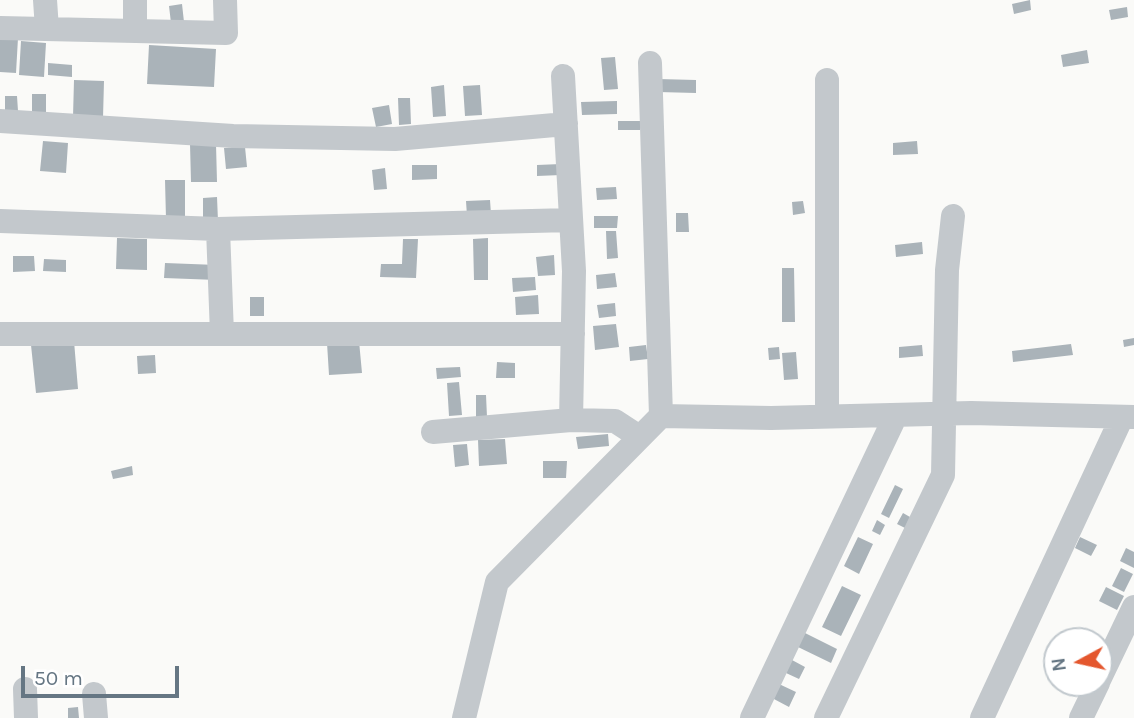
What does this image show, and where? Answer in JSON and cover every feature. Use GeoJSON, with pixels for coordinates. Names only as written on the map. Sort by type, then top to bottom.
{"type":"FeatureCollection","features":[{"type":"Feature","properties":{"kind":"street"},"geometry":{"type":"LineString","coordinates":[[45,0],[47,29]]}},
{"type":"Feature","properties":{"kind":"street"},"geometry":{"type":"LineString","coordinates":[[135,0],[135,31]]}},
{"type":"Feature","properties":{"kind":"street"},"geometry":{"type":"LineString","coordinates":[[0,28],[226,33],[225,0]]}},
{"type":"Feature","properties":{"kind":"street"},"geometry":{"type":"LineString","coordinates":[[650,63],[661,416]]}},
{"type":"Feature","properties":{"kind":"street"},"geometry":{"type":"LineString","coordinates":[[563,76],[571,220],[571,419]]}},
{"type":"Feature","properties":{"kind":"street"},"geometry":{"type":"LineString","coordinates":[[827,80],[827,416]]}},
{"type":"Feature","properties":{"kind":"street"},"geometry":{"type":"LineString","coordinates":[[0,121],[233,136],[395,139],[566,124]]}},
{"type":"Feature","properties":{"kind":"street"},"geometry":{"type":"LineString","coordinates":[[826,718],[943,475],[947,270],[953,216]]}},
{"type":"Feature","properties":{"kind":"street"},"geometry":{"type":"LineString","coordinates":[[0,221],[219,229],[571,220]]}},
{"type":"Feature","properties":{"kind":"street"},"geometry":{"type":"LineString","coordinates":[[219,229],[222,334]]}},
{"type":"Feature","properties":{"kind":"street"},"geometry":{"type":"LineString","coordinates":[[0,334],[573,334]]}},
{"type":"Feature","properties":{"kind":"street"},"geometry":{"type":"LineString","coordinates":[[464,718],[496,582],[638,436],[661,416],[946,414],[1128,417],[982,718]]}},
{"type":"Feature","properties":{"kind":"street"},"geometry":{"type":"LineString","coordinates":[[752,718],[896,415]]}},
{"type":"Feature","properties":{"kind":"street"},"geometry":{"type":"LineString","coordinates":[[433,432],[571,419],[615,421],[638,436]]}},
{"type":"Feature","properties":{"kind":"street"},"geometry":{"type":"LineString","coordinates":[[1113,651],[1134,607]]}},
{"type":"Feature","properties":{"kind":"street"},"geometry":{"type":"LineString","coordinates":[[24,689],[26,718]]}},
{"type":"Feature","properties":{"kind":"street"},"geometry":{"type":"LineString","coordinates":[[1081,718],[1091,697]]}},
{"type":"Feature","properties":{"kind":"building"},"geometry":{"type":"Polygon","coordinates":[[[1030,0],[1031,10],[1014,14],[1012,4],[1030,0]]]}},
{"type":"Feature","properties":{"kind":"building"},"geometry":{"type":"Polygon","coordinates":[[[182,4],[184,22],[171,23],[169,6],[182,4]]]}},
{"type":"Feature","properties":{"kind":"building"},"geometry":{"type":"Polygon","coordinates":[[[1127,7],[1128,17],[1111,20],[1109,10],[1127,7]]]}},
{"type":"Feature","properties":{"kind":"building"},"geometry":{"type":"Polygon","coordinates":[[[0,37],[18,38],[16,73],[0,72],[0,37]]]}},
{"type":"Feature","properties":{"kind":"building"},"geometry":{"type":"Polygon","coordinates":[[[21,41],[46,43],[44,77],[19,75],[21,41]]]}},
{"type":"Feature","properties":{"kind":"building"},"geometry":{"type":"Polygon","coordinates":[[[149,45],[216,49],[214,87],[147,84],[149,45]]]}},
{"type":"Feature","properties":{"kind":"building"},"geometry":{"type":"Polygon","coordinates":[[[1087,50],[1089,63],[1063,67],[1061,55],[1087,50]]]}},
{"type":"Feature","properties":{"kind":"building"},"geometry":{"type":"Polygon","coordinates":[[[615,57],[618,89],[604,90],[601,58],[615,57]]]}},
{"type":"Feature","properties":{"kind":"building"},"geometry":{"type":"Polygon","coordinates":[[[48,63],[72,65],[72,77],[48,75],[48,63]]]}},
{"type":"Feature","properties":{"kind":"building"},"geometry":{"type":"Polygon","coordinates":[[[658,79],[696,80],[696,93],[658,92],[658,79]]]}},
{"type":"Feature","properties":{"kind":"building"},"geometry":{"type":"Polygon","coordinates":[[[74,80],[104,81],[103,118],[73,117],[74,80]]]}},
{"type":"Feature","properties":{"kind":"building"},"geometry":{"type":"Polygon","coordinates":[[[444,85],[446,116],[433,117],[431,87],[444,85]]]}},
{"type":"Feature","properties":{"kind":"building"},"geometry":{"type":"Polygon","coordinates":[[[480,85],[482,115],[465,116],[463,86],[480,85]]]}},
{"type":"Feature","properties":{"kind":"building"},"geometry":{"type":"Polygon","coordinates":[[[32,94],[46,94],[46,112],[32,112],[32,94]]]}},
{"type":"Feature","properties":{"kind":"building"},"geometry":{"type":"Polygon","coordinates":[[[5,96],[17,96],[18,111],[5,111],[5,96]]]}},
{"type":"Feature","properties":{"kind":"building"},"geometry":{"type":"Polygon","coordinates":[[[398,98],[410,98],[411,124],[399,125],[398,98]]]}},
{"type":"Feature","properties":{"kind":"building"},"geometry":{"type":"Polygon","coordinates":[[[617,101],[617,114],[582,115],[581,102],[617,101]]]}},
{"type":"Feature","properties":{"kind":"building"},"geometry":{"type":"Polygon","coordinates":[[[389,105],[392,124],[376,127],[372,108],[389,105]]]}},
{"type":"Feature","properties":{"kind":"building"},"geometry":{"type":"Polygon","coordinates":[[[618,121],[640,121],[640,130],[618,130],[618,121]]]}},
{"type":"Feature","properties":{"kind":"building"},"geometry":{"type":"Polygon","coordinates":[[[43,141],[68,143],[66,173],[40,171],[43,141]]]}},
{"type":"Feature","properties":{"kind":"building"},"geometry":{"type":"Polygon","coordinates":[[[917,141],[918,154],[893,155],[893,143],[917,141]]]}},
{"type":"Feature","properties":{"kind":"building"},"geometry":{"type":"Polygon","coordinates":[[[190,144],[216,144],[217,182],[191,182],[190,144]]]}},
{"type":"Feature","properties":{"kind":"building"},"geometry":{"type":"Polygon","coordinates":[[[245,147],[247,167],[226,169],[224,148],[245,147]]]}},
{"type":"Feature","properties":{"kind":"building"},"geometry":{"type":"Polygon","coordinates":[[[561,164],[561,175],[537,176],[537,165],[561,164]]]}},
{"type":"Feature","properties":{"kind":"building"},"geometry":{"type":"Polygon","coordinates":[[[412,165],[437,165],[437,179],[412,180],[412,165]]]}},
{"type":"Feature","properties":{"kind":"building"},"geometry":{"type":"Polygon","coordinates":[[[385,168],[387,189],[374,190],[372,170],[385,168]]]}},
{"type":"Feature","properties":{"kind":"building"},"geometry":{"type":"Polygon","coordinates":[[[165,180],[185,180],[185,218],[166,219],[165,180]]]}},
{"type":"Feature","properties":{"kind":"building"},"geometry":{"type":"Polygon","coordinates":[[[616,187],[617,199],[597,200],[596,188],[616,187]]]}},
{"type":"Feature","properties":{"kind":"building"},"geometry":{"type":"Polygon","coordinates":[[[217,197],[218,221],[203,222],[203,198],[217,197]]]}},
{"type":"Feature","properties":{"kind":"building"},"geometry":{"type":"Polygon","coordinates":[[[490,200],[491,214],[467,216],[466,201],[490,200]]]}},
{"type":"Feature","properties":{"kind":"building"},"geometry":{"type":"Polygon","coordinates":[[[803,201],[805,213],[793,215],[792,202],[803,201]]]}},
{"type":"Feature","properties":{"kind":"building"},"geometry":{"type":"Polygon","coordinates":[[[676,213],[688,213],[689,232],[676,232],[676,213]]]}},
{"type":"Feature","properties":{"kind":"building"},"geometry":{"type":"Polygon","coordinates":[[[594,216],[618,216],[617,228],[594,228],[594,216]]]}},
{"type":"Feature","properties":{"kind":"building"},"geometry":{"type":"Polygon","coordinates":[[[606,231],[616,231],[618,258],[607,259],[606,231]]]}},
{"type":"Feature","properties":{"kind":"building"},"geometry":{"type":"Polygon","coordinates":[[[117,238],[147,239],[147,270],[116,269],[117,238]]]}},
{"type":"Feature","properties":{"kind":"building"},"geometry":{"type":"Polygon","coordinates":[[[488,238],[488,280],[474,280],[473,239],[488,238]]]}},
{"type":"Feature","properties":{"kind":"building"},"geometry":{"type":"Polygon","coordinates":[[[403,239],[418,239],[416,278],[380,277],[381,264],[402,264],[403,239]]]}},
{"type":"Feature","properties":{"kind":"building"},"geometry":{"type":"Polygon","coordinates":[[[922,242],[923,254],[896,257],[895,245],[922,242]]]}},
{"type":"Feature","properties":{"kind":"building"},"geometry":{"type":"Polygon","coordinates":[[[554,255],[555,275],[538,276],[536,257],[554,255]]]}},
{"type":"Feature","properties":{"kind":"building"},"geometry":{"type":"Polygon","coordinates":[[[13,256],[34,256],[35,271],[13,272],[13,256]]]}},
{"type":"Feature","properties":{"kind":"building"},"geometry":{"type":"Polygon","coordinates":[[[44,259],[66,260],[66,272],[43,271],[44,259]]]}},
{"type":"Feature","properties":{"kind":"building"},"geometry":{"type":"Polygon","coordinates":[[[165,263],[217,265],[217,280],[164,278],[165,263]]]}},
{"type":"Feature","properties":{"kind":"building"},"geometry":{"type":"Polygon","coordinates":[[[782,268],[794,268],[795,322],[782,322],[782,268]]]}},
{"type":"Feature","properties":{"kind":"building"},"geometry":{"type":"Polygon","coordinates":[[[615,273],[617,287],[597,289],[596,275],[615,273]]]}},
{"type":"Feature","properties":{"kind":"building"},"geometry":{"type":"Polygon","coordinates":[[[535,277],[536,290],[513,292],[512,278],[535,277]]]}},
{"type":"Feature","properties":{"kind":"building"},"geometry":{"type":"Polygon","coordinates":[[[538,295],[539,314],[516,315],[515,297],[538,295]]]}},
{"type":"Feature","properties":{"kind":"building"},"geometry":{"type":"Polygon","coordinates":[[[250,297],[264,297],[264,316],[250,316],[250,297]]]}},
{"type":"Feature","properties":{"kind":"building"},"geometry":{"type":"Polygon","coordinates":[[[615,303],[616,316],[599,318],[597,305],[615,303]]]}},
{"type":"Feature","properties":{"kind":"building"},"geometry":{"type":"Polygon","coordinates":[[[616,324],[619,347],[595,350],[593,326],[616,324]]]}},
{"type":"Feature","properties":{"kind":"building"},"geometry":{"type":"Polygon","coordinates":[[[1134,338],[1134,345],[1124,347],[1123,340],[1134,338]]]}},
{"type":"Feature","properties":{"kind":"building"},"geometry":{"type":"Polygon","coordinates":[[[74,341],[78,389],[36,393],[31,345],[74,341]]]}},
{"type":"Feature","properties":{"kind":"building"},"geometry":{"type":"Polygon","coordinates":[[[359,341],[362,373],[329,375],[327,343],[359,341]]]}},
{"type":"Feature","properties":{"kind":"building"},"geometry":{"type":"Polygon","coordinates":[[[1071,344],[1073,355],[1013,362],[1012,351],[1071,344]]]}},
{"type":"Feature","properties":{"kind":"building"},"geometry":{"type":"Polygon","coordinates":[[[646,345],[648,359],[630,361],[629,347],[646,345]]]}},
{"type":"Feature","properties":{"kind":"building"},"geometry":{"type":"Polygon","coordinates":[[[922,345],[923,356],[899,358],[899,347],[922,345]]]}},
{"type":"Feature","properties":{"kind":"building"},"geometry":{"type":"Polygon","coordinates":[[[779,347],[780,359],[769,360],[768,348],[779,347]]]}},
{"type":"Feature","properties":{"kind":"building"},"geometry":{"type":"Polygon","coordinates":[[[796,352],[798,379],[784,380],[782,353],[796,352]]]}},
{"type":"Feature","properties":{"kind":"building"},"geometry":{"type":"Polygon","coordinates":[[[155,355],[156,373],[138,374],[137,356],[155,355]]]}},
{"type":"Feature","properties":{"kind":"building"},"geometry":{"type":"Polygon","coordinates":[[[497,362],[515,363],[515,378],[496,378],[497,362]]]}},
{"type":"Feature","properties":{"kind":"building"},"geometry":{"type":"Polygon","coordinates":[[[460,367],[461,377],[437,379],[436,368],[460,367]]]}},
{"type":"Feature","properties":{"kind":"building"},"geometry":{"type":"Polygon","coordinates":[[[459,382],[462,415],[449,416],[447,383],[459,382]]]}},
{"type":"Feature","properties":{"kind":"building"},"geometry":{"type":"Polygon","coordinates":[[[476,395],[486,395],[487,417],[476,417],[476,395]]]}},
{"type":"Feature","properties":{"kind":"building"},"geometry":{"type":"Polygon","coordinates":[[[608,434],[609,446],[578,449],[576,437],[608,434]]]}},
{"type":"Feature","properties":{"kind":"building"},"geometry":{"type":"Polygon","coordinates":[[[505,439],[507,464],[479,466],[478,440],[505,439]]]}},
{"type":"Feature","properties":{"kind":"building"},"geometry":{"type":"Polygon","coordinates":[[[467,444],[469,465],[455,467],[453,445],[467,444]]]}},
{"type":"Feature","properties":{"kind":"building"},"geometry":{"type":"Polygon","coordinates":[[[543,461],[567,461],[566,478],[543,478],[543,461]]]}},
{"type":"Feature","properties":{"kind":"building"},"geometry":{"type":"Polygon","coordinates":[[[132,466],[133,475],[113,479],[111,471],[132,466]]]}},
{"type":"Feature","properties":{"kind":"building"},"geometry":{"type":"Polygon","coordinates":[[[895,485],[903,489],[889,518],[881,514],[895,485]]]}},
{"type":"Feature","properties":{"kind":"building"},"geometry":{"type":"Polygon","coordinates":[[[903,513],[910,517],[905,528],[897,524],[903,513]]]}},
{"type":"Feature","properties":{"kind":"building"},"geometry":{"type":"Polygon","coordinates":[[[877,520],[885,525],[880,535],[872,531],[877,520]]]}},
{"type":"Feature","properties":{"kind":"building"},"geometry":{"type":"Polygon","coordinates":[[[858,537],[873,544],[859,574],[844,566],[858,537]]]}},
{"type":"Feature","properties":{"kind":"building"},"geometry":{"type":"Polygon","coordinates":[[[1080,537],[1097,545],[1091,556],[1075,548],[1080,537]]]}},
{"type":"Feature","properties":{"kind":"building"},"geometry":{"type":"Polygon","coordinates":[[[1126,548],[1134,552],[1134,568],[1120,561],[1126,548]]]}},
{"type":"Feature","properties":{"kind":"building"},"geometry":{"type":"Polygon","coordinates":[[[1121,568],[1133,574],[1124,592],[1112,586],[1121,568]]]}},
{"type":"Feature","properties":{"kind":"building"},"geometry":{"type":"Polygon","coordinates":[[[842,586],[861,595],[841,636],[822,627],[842,586]]]}},
{"type":"Feature","properties":{"kind":"building"},"geometry":{"type":"Polygon","coordinates":[[[1106,587],[1124,596],[1117,610],[1099,601],[1106,587]]]}},
{"type":"Feature","properties":{"kind":"building"},"geometry":{"type":"Polygon","coordinates":[[[805,633],[837,649],[831,663],[798,647],[805,633]]]}},
{"type":"Feature","properties":{"kind":"building"},"geometry":{"type":"Polygon","coordinates":[[[792,660],[805,667],[799,679],[786,673],[792,660]]]}},
{"type":"Feature","properties":{"kind":"building"},"geometry":{"type":"Polygon","coordinates":[[[779,684],[796,692],[789,707],[772,698],[779,684]]]}},
{"type":"Feature","properties":{"kind":"building"},"geometry":{"type":"Polygon","coordinates":[[[78,707],[79,718],[68,718],[68,708],[78,707]]]}}]}
